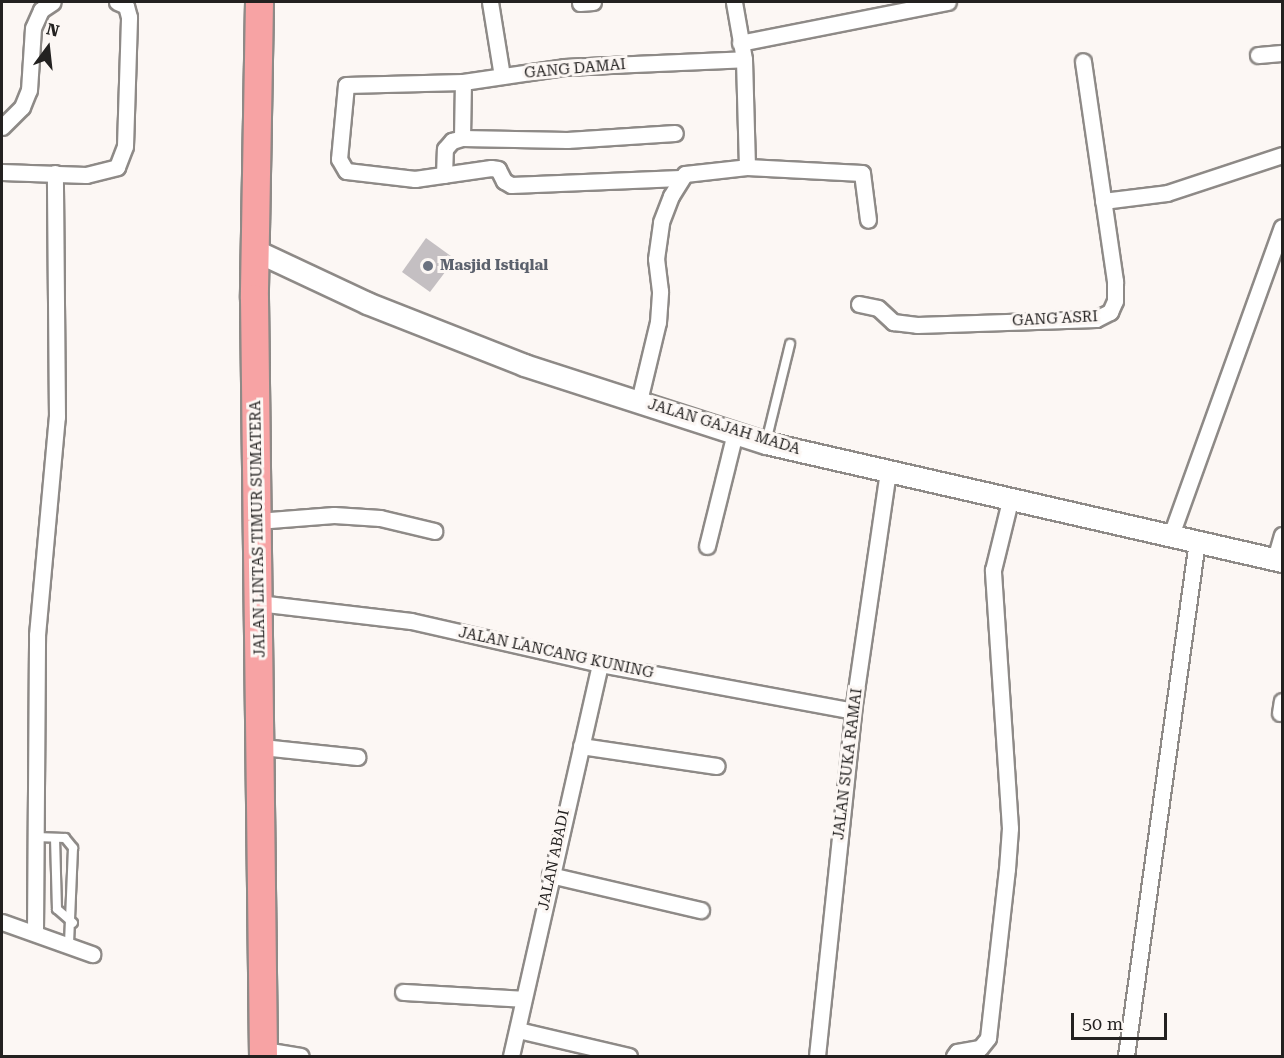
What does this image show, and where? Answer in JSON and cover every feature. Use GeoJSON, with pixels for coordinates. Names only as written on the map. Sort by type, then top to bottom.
{"type":"FeatureCollection","features":[{"type":"Feature","properties":{"kind":"highway","name":"JALAN LINTAS TIMUR SUMATERA"},"geometry":{"type":"LineString","coordinates":[[259,2],[254,250],[264,1053]]}},
{"type":"Feature","properties":{"kind":"street"},"geometry":{"type":"LineString","coordinates":[[2,127],[22,107],[28,90],[33,28],[41,10],[53,2]]}},
{"type":"Feature","properties":{"kind":"street"},"geometry":{"type":"LineString","coordinates":[[2,172],[104,173],[117,167],[122,159],[129,17],[126,6],[117,2]]}},
{"type":"Feature","properties":{"kind":"street"},"geometry":{"type":"LineString","coordinates":[[490,2],[502,76]]}},
{"type":"Feature","properties":{"kind":"street"},"geometry":{"type":"LineString","coordinates":[[734,2],[744,59],[747,167]]}},
{"type":"Feature","properties":{"kind":"street"},"geometry":{"type":"LineString","coordinates":[[740,43],[894,7],[948,2]]}},
{"type":"Feature","properties":{"kind":"street"},"geometry":{"type":"LineString","coordinates":[[1258,55],[1282,53]]}},
{"type":"Feature","properties":{"kind":"street","name":"GANG DAMAI"},"geometry":{"type":"LineString","coordinates":[[444,175],[415,179],[342,169],[339,159],[346,85],[463,82],[564,67],[744,59]]}},
{"type":"Feature","properties":{"kind":"street","name":"GANG ASRI"},"geometry":{"type":"LineString","coordinates":[[859,304],[878,308],[893,322],[917,324],[1104,316],[1115,301],[1115,281],[1083,61]]}},
{"type":"Feature","properties":{"kind":"street"},"geometry":{"type":"LineString","coordinates":[[462,138],[463,82]]}},
{"type":"Feature","properties":{"kind":"street"},"geometry":{"type":"LineString","coordinates":[[675,134],[567,140],[462,138],[452,141],[445,149],[444,175],[495,168],[511,185],[680,178],[692,173],[747,167],[862,173],[868,220]]}},
{"type":"Feature","properties":{"kind":"street"},"geometry":{"type":"LineString","coordinates":[[1103,201],[1167,193],[1282,155]]}},
{"type":"Feature","properties":{"kind":"street"},"geometry":{"type":"LineString","coordinates":[[35,932],[38,635],[57,417],[55,173]]}},
{"type":"Feature","properties":{"kind":"street"},"geometry":{"type":"LineString","coordinates":[[639,401],[657,322],[660,291],[656,259],[662,222],[680,178]]}},
{"type":"Feature","properties":{"kind":"street"},"geometry":{"type":"LineString","coordinates":[[1171,535],[1282,227]]}},
{"type":"Feature","properties":{"kind":"street","name":"JALAN GAJAH MADA"},"geometry":{"type":"LineString","coordinates":[[254,250],[426,327],[524,365],[766,443],[1010,501],[1279,560]]}},
{"type":"Feature","properties":{"kind":"street"},"geometry":{"type":"LineString","coordinates":[[708,546],[735,433]]}},
{"type":"Feature","properties":{"kind":"street","name":"JALAN SUKA RAMAI"},"geometry":{"type":"LineString","coordinates":[[817,1056],[853,711],[888,472]]}},
{"type":"Feature","properties":{"kind":"street"},"geometry":{"type":"LineString","coordinates":[[954,1056],[957,1052],[980,1048],[988,1038],[1007,869],[1010,828],[993,570],[1010,501]]}},
{"type":"Feature","properties":{"kind":"street"},"geometry":{"type":"LineString","coordinates":[[257,521],[334,516],[380,518],[434,531]]}},
{"type":"Feature","properties":{"kind":"street"},"geometry":{"type":"LineString","coordinates":[[1279,560],[1282,535]]}},
{"type":"Feature","properties":{"kind":"street"},"geometry":{"type":"LineString","coordinates":[[1126,1056],[1197,541]]}},
{"type":"Feature","properties":{"kind":"street","name":"JALAN LANCANG KUNING"},"geometry":{"type":"LineString","coordinates":[[258,603],[411,621],[600,664],[853,711]]}},
{"type":"Feature","properties":{"kind":"street","name":"JALAN ABADI"},"geometry":{"type":"LineString","coordinates":[[511,1056],[550,875],[600,664]]}},
{"type":"Feature","properties":{"kind":"street"},"geometry":{"type":"LineString","coordinates":[[581,746],[717,766]]}},
{"type":"Feature","properties":{"kind":"street"},"geometry":{"type":"LineString","coordinates":[[261,747],[357,757]]}},
{"type":"Feature","properties":{"kind":"street"},"geometry":{"type":"LineString","coordinates":[[550,875],[701,910]]}},
{"type":"Feature","properties":{"kind":"street"},"geometry":{"type":"LineString","coordinates":[[2,922],[92,954]]}},
{"type":"Feature","properties":{"kind":"street"},"geometry":{"type":"LineString","coordinates":[[403,992],[523,999]]}},
{"type":"Feature","properties":{"kind":"street"},"geometry":{"type":"LineString","coordinates":[[518,1030],[629,1056]]}},
{"type":"Feature","properties":{"kind":"street"},"geometry":{"type":"LineString","coordinates":[[264,1053],[301,1056]]}},
{"type":"Feature","properties":{"kind":"lane"},"geometry":{"type":"LineString","coordinates":[[766,443],[790,344]]}},
{"type":"Feature","properties":{"kind":"lane"},"geometry":{"type":"LineString","coordinates":[[36,837],[65,838],[73,848],[73,923],[69,945]]}},
{"type":"Feature","properties":{"kind":"lane"},"geometry":{"type":"LineString","coordinates":[[55,838],[57,909],[73,923]]}},
{"type":"Feature","properties":{"kind":"building","name":"Masjid Istiqlal"},"geometry":{"type":"Polygon","coordinates":[[[426,238],[455,259],[430,292],[402,272],[426,238]]]}},
{"type":"Feature","properties":{"kind":"place","name":"Masjid Istiqlal"},"geometry":{"type":"Point","coordinates":[428,266]}}]}
